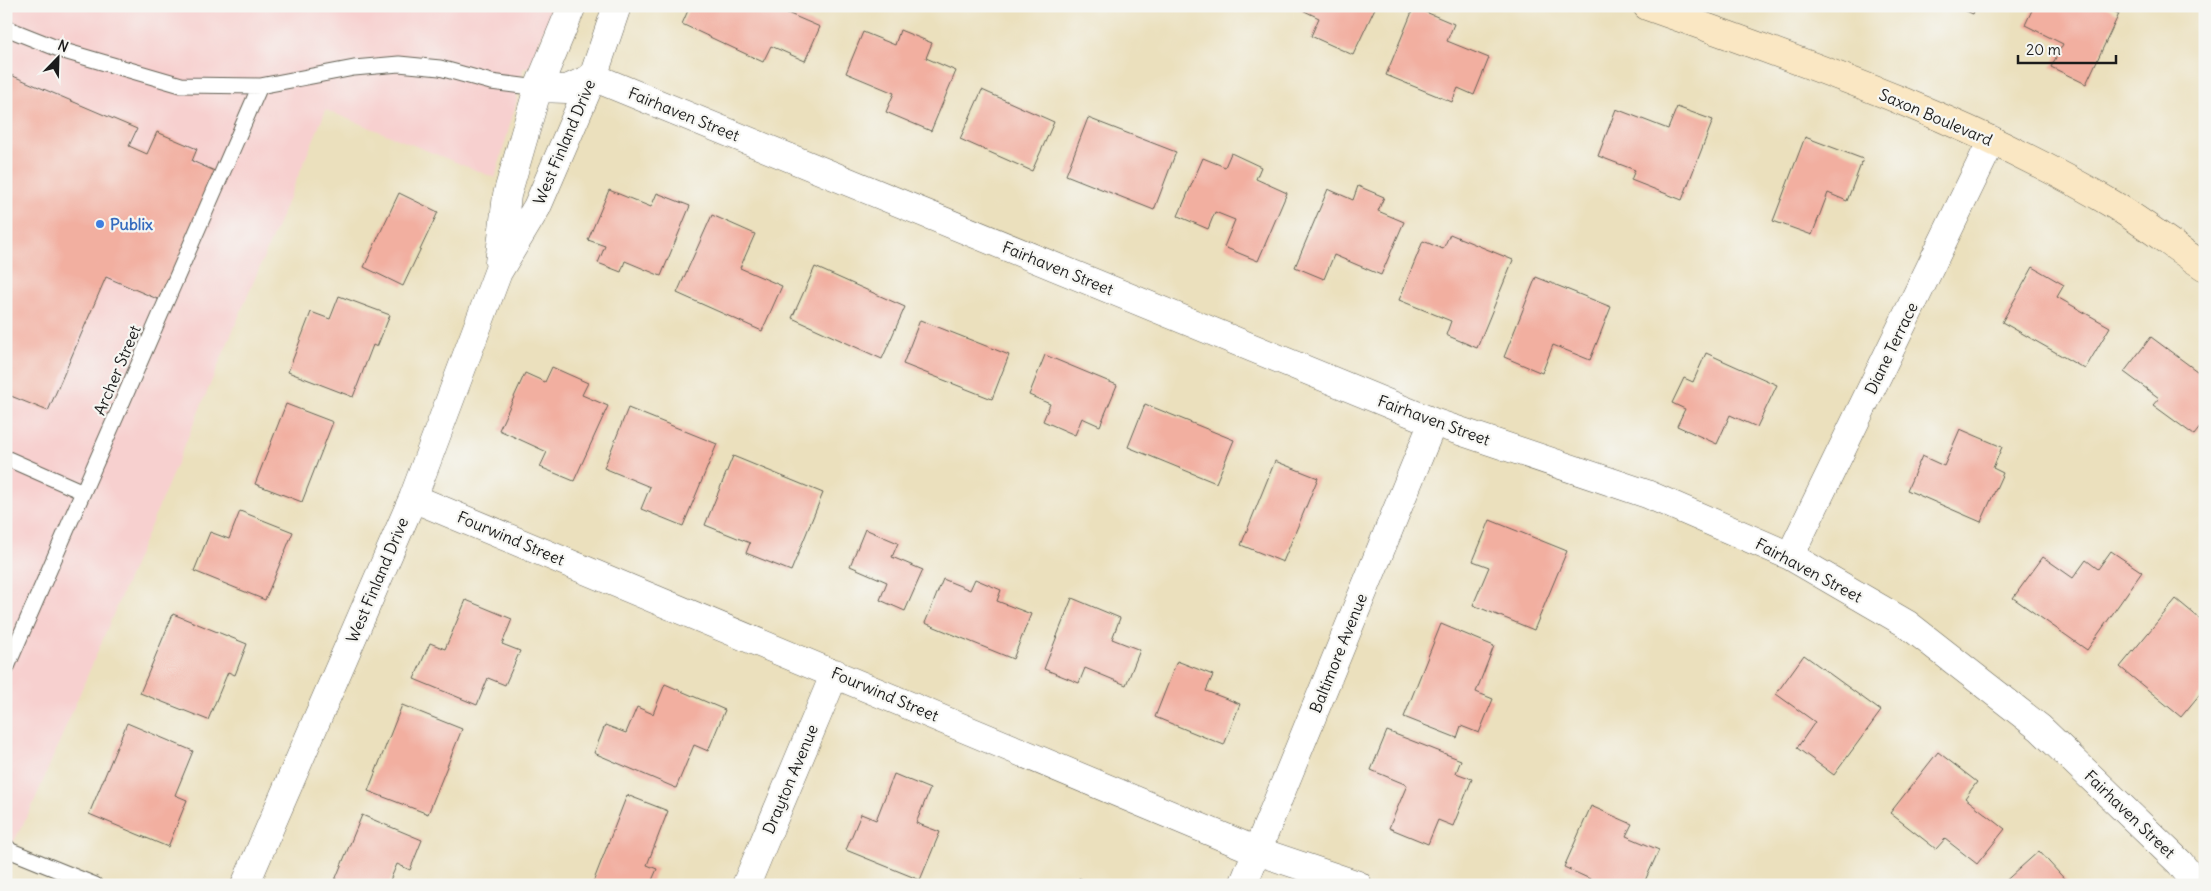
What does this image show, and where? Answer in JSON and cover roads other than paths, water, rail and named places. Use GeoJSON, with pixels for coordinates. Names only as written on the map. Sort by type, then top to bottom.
{"type":"FeatureCollection","features":[{"type":"Feature","properties":{"kind":"main road","name":"Saxon Boulevard"},"geometry":{"type":"LineString","coordinates":[[1648,6],[1840,75],[1992,140],[2115,205],[2205,267]]}},
{"type":"Feature","properties":{"kind":"street","name":"West Finland Drive"},"geometry":{"type":"LineString","coordinates":[[498,272],[507,195],[538,88],[572,6]]}},
{"type":"Feature","properties":{"kind":"street","name":"West Finland Drive"},"geometry":{"type":"LineString","coordinates":[[245,885],[413,498],[498,272],[537,207],[593,77],[617,6]]}},
{"type":"Feature","properties":{"kind":"street"},"geometry":{"type":"LineString","coordinates":[[538,88],[567,90],[593,77]]}},
{"type":"Feature","properties":{"kind":"street","name":"Fairhaven Street"},"geometry":{"type":"LineString","coordinates":[[593,77],[1432,422],[1647,494],[1790,556],[1907,624],[2040,728],[2180,863],[2198,885]]}},
{"type":"Feature","properties":{"kind":"street","name":"Diane Terrace"},"geometry":{"type":"LineString","coordinates":[[1790,556],[1992,140]]}},
{"type":"Feature","properties":{"kind":"street","name":"Baltimore Avenue"},"geometry":{"type":"LineString","coordinates":[[1243,885],[1432,422]]}},
{"type":"Feature","properties":{"kind":"street","name":"Fourwind Street"},"geometry":{"type":"LineString","coordinates":[[413,498],[835,673],[1257,852],[1358,885]]}},
{"type":"Feature","properties":{"kind":"street","name":"Drayton Avenue"},"geometry":{"type":"LineString","coordinates":[[746,885],[835,673]]}},
{"type":"Feature","properties":{"kind":"lane"},"geometry":{"type":"LineString","coordinates":[[6,28],[64,52],[181,85],[260,86],[354,68],[399,64],[440,68],[491,82],[538,88]]}},
{"type":"Feature","properties":{"kind":"lane","name":"Archer Street"},"geometry":{"type":"LineString","coordinates":[[6,669],[260,86]]}},
{"type":"Feature","properties":{"kind":"lane"},"geometry":{"type":"LineString","coordinates":[[6,458],[83,492]]}},
{"type":"Feature","properties":{"kind":"lane"},"geometry":{"type":"LineString","coordinates":[[6,846],[11,851],[95,885]]}},
{"type":"Feature","properties":{"kind":"place","name":"Publix"},"geometry":{"type":"Point","coordinates":[100,224]}}]}
